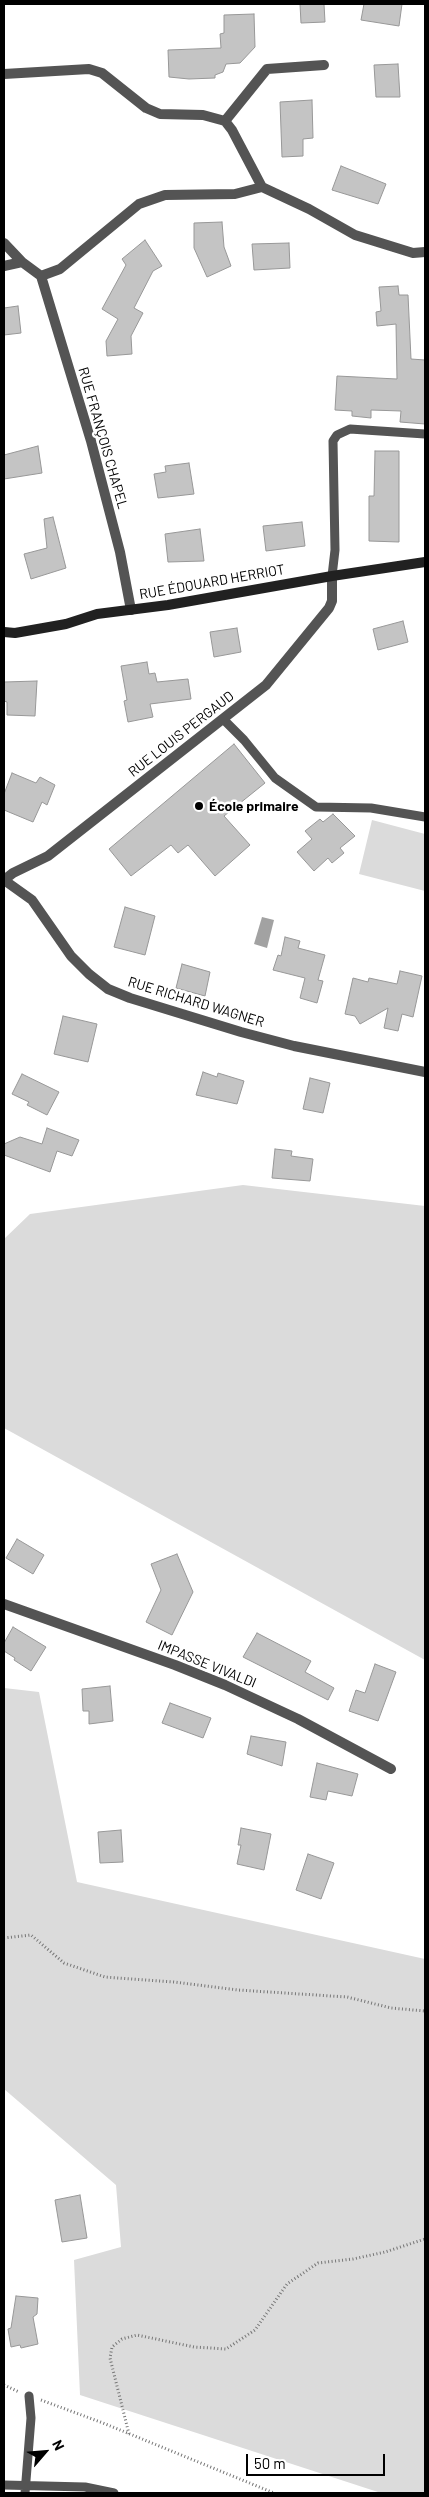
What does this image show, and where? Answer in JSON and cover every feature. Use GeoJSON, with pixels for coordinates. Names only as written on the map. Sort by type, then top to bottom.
{"type":"FeatureCollection","features":[{"type":"Feature","properties":{"kind":"street"},"geometry":{"type":"LineString","coordinates":[[225,122],[267,69],[324,65]]}},
{"type":"Feature","properties":{"kind":"street"},"geometry":{"type":"LineString","coordinates":[[4,74],[89,69],[102,73],[146,108],[160,114],[203,115],[225,122],[232,130],[262,187],[309,208],[355,234],[413,253],[425,252]]}},
{"type":"Feature","properties":{"kind":"street"},"geometry":{"type":"LineString","coordinates":[[4,243],[22,262],[41,276],[60,269],[139,204],[165,195],[235,194],[262,187]]}},
{"type":"Feature","properties":{"kind":"street"},"geometry":{"type":"LineString","coordinates":[[4,266],[22,262]]}},
{"type":"Feature","properties":{"kind":"street","name":"RUE FRANÇOIS CHAPEL"},"geometry":{"type":"LineString","coordinates":[[41,276],[91,441],[120,552],[131,610]]}},
{"type":"Feature","properties":{"kind":"street","name":"RUE ÉDOUARD HERRIOT"},"geometry":{"type":"LineString","coordinates":[[4,632],[15,633],[66,624],[97,614],[168,605],[332,576],[425,562]]}},
{"type":"Feature","properties":{"kind":"street","name":"RUE LOUIS PERGAUD"},"geometry":{"type":"LineString","coordinates":[[4,880],[48,856],[266,685],[318,624],[332,601],[332,576]]}},
{"type":"Feature","properties":{"kind":"street","name":"RUE RICHARD WAGNER"},"geometry":{"type":"LineString","coordinates":[[4,880],[32,900],[71,956],[89,974],[108,988],[170,1011],[268,1039],[425,1072]]}},
{"type":"Feature","properties":{"kind":"street","name":"IMPASSE VIVALDI"},"geometry":{"type":"LineString","coordinates":[[4,1604],[175,1665],[225,1685],[298,1719],[391,1769]]}},
{"type":"Feature","properties":{"kind":"lane"},"geometry":{"type":"LineString","coordinates":[[332,576],[335,550],[334,441],[337,435],[350,429],[425,434]]}},
{"type":"Feature","properties":{"kind":"lane"},"geometry":{"type":"LineString","coordinates":[[223,719],[276,778],[316,807],[372,808],[425,817]]}},
{"type":"Feature","properties":{"kind":"lane"},"geometry":{"type":"LineString","coordinates":[[26,2489],[32,2418],[29,2396]]}},
{"type":"Feature","properties":{"kind":"lane"},"geometry":{"type":"LineString","coordinates":[[4,2485],[26,2489],[84,2487],[111,2493]]}},
{"type":"Feature","properties":{"kind":"path"},"geometry":{"type":"LineString","coordinates":[[4,1938],[31,1935],[64,1963],[105,1977],[174,1982],[238,1990],[347,1997],[391,2008],[425,2011]]}},
{"type":"Feature","properties":{"kind":"path"},"geometry":{"type":"LineString","coordinates":[[129,2434],[110,2358],[112,2346],[137,2334],[194,2347],[226,2349],[255,2330],[287,2284],[318,2263],[361,2258],[425,2239]]}},
{"type":"Feature","properties":{"kind":"path"},"geometry":{"type":"LineString","coordinates":[[4,2385],[274,2493]]}},
{"type":"Feature","properties":{"kind":"shaded area"},"geometry":{"type":"Polygon","coordinates":[[[372,820],[425,834],[425,891],[359,874],[372,820]]]}},
{"type":"Feature","properties":{"kind":"shaded area"},"geometry":{"type":"Polygon","coordinates":[[[262,917],[274,920],[267,948],[254,944],[262,917]]]}},
{"type":"Feature","properties":{"kind":"shaded area"},"geometry":{"type":"Polygon","coordinates":[[[243,1185],[425,1206],[425,1660],[4,1428],[4,1239],[30,1214],[243,1185]]]}},
{"type":"Feature","properties":{"kind":"shaded area"},"geometry":{"type":"Polygon","coordinates":[[[4,1688],[39,1692],[77,1882],[425,1959],[425,2493],[381,2493],[80,2395],[74,2260],[121,2247],[116,2185],[4,2089],[4,1688]]]}},
{"type":"Feature","properties":{"kind":"building"},"geometry":{"type":"Polygon","coordinates":[[[300,4],[324,4],[325,22],[301,23],[300,4]]]}},
{"type":"Feature","properties":{"kind":"building"},"geometry":{"type":"Polygon","coordinates":[[[364,4],[402,4],[399,26],[361,20],[364,4]]]}},
{"type":"Feature","properties":{"kind":"building"},"geometry":{"type":"Polygon","coordinates":[[[254,14],[255,47],[240,63],[226,64],[223,72],[215,75],[215,78],[189,79],[169,77],[168,50],[221,48],[220,34],[224,33],[224,15],[254,14]]]}},
{"type":"Feature","properties":{"kind":"building"},"geometry":{"type":"Polygon","coordinates":[[[398,64],[400,97],[376,97],[374,65],[398,64]]]}},
{"type":"Feature","properties":{"kind":"building"},"geometry":{"type":"Polygon","coordinates":[[[312,100],[313,138],[303,139],[303,156],[282,157],[280,102],[312,100]]]}},
{"type":"Feature","properties":{"kind":"building"},"geometry":{"type":"Polygon","coordinates":[[[341,166],[386,184],[378,204],[332,190],[341,166]]]}},
{"type":"Feature","properties":{"kind":"building"},"geometry":{"type":"Polygon","coordinates":[[[222,222],[224,247],[231,266],[207,277],[194,248],[194,223],[222,222]]]}},
{"type":"Feature","properties":{"kind":"building"},"geometry":{"type":"Polygon","coordinates":[[[145,240],[162,266],[153,271],[134,308],[143,313],[131,336],[132,354],[107,356],[106,341],[118,319],[102,309],[126,265],[122,259],[145,240]]]}},
{"type":"Feature","properties":{"kind":"building"},"geometry":{"type":"Polygon","coordinates":[[[289,243],[290,268],[254,270],[252,244],[289,243]]]}},
{"type":"Feature","properties":{"kind":"building"},"geometry":{"type":"Polygon","coordinates":[[[398,286],[399,295],[408,295],[411,359],[425,360],[425,424],[400,422],[401,411],[371,410],[371,418],[352,416],[352,411],[335,410],[337,376],[397,379],[396,324],[377,326],[376,312],[381,311],[379,287],[398,286]]]}},
{"type":"Feature","properties":{"kind":"building"},"geometry":{"type":"Polygon","coordinates":[[[18,306],[21,333],[4,335],[4,308],[18,306]]]}},
{"type":"Feature","properties":{"kind":"building"},"geometry":{"type":"Polygon","coordinates":[[[38,446],[42,473],[4,479],[4,455],[38,446]]]}},
{"type":"Feature","properties":{"kind":"building"},"geometry":{"type":"Polygon","coordinates":[[[375,451],[399,451],[399,542],[369,541],[369,496],[374,496],[375,451]]]}},
{"type":"Feature","properties":{"kind":"building"},"geometry":{"type":"Polygon","coordinates":[[[189,463],[194,494],[158,498],[154,474],[166,472],[165,466],[189,463]]]}},
{"type":"Feature","properties":{"kind":"building"},"geometry":{"type":"Polygon","coordinates":[[[53,517],[66,568],[31,579],[24,554],[47,548],[44,519],[53,517]]]}},
{"type":"Feature","properties":{"kind":"building"},"geometry":{"type":"Polygon","coordinates":[[[302,522],[305,546],[266,551],[263,526],[302,522]]]}},
{"type":"Feature","properties":{"kind":"building"},"geometry":{"type":"Polygon","coordinates":[[[200,529],[204,561],[168,562],[165,534],[200,529]]]}},
{"type":"Feature","properties":{"kind":"building"},"geometry":{"type":"Polygon","coordinates":[[[403,621],[408,642],[378,650],[373,629],[403,621]]]}},
{"type":"Feature","properties":{"kind":"building"},"geometry":{"type":"Polygon","coordinates":[[[237,628],[241,652],[214,657],[210,632],[237,628]]]}},
{"type":"Feature","properties":{"kind":"building"},"geometry":{"type":"Polygon","coordinates":[[[147,662],[149,674],[155,673],[157,682],[188,679],[191,699],[150,704],[153,717],[128,722],[124,701],[127,700],[121,666],[147,662]]]}},
{"type":"Feature","properties":{"kind":"building"},"geometry":{"type":"Polygon","coordinates":[[[37,681],[35,716],[7,715],[7,702],[4,701],[4,682],[37,681]]]}},
{"type":"Feature","properties":{"kind":"building"},"geometry":{"type":"Polygon","coordinates":[[[234,744],[265,783],[224,816],[250,845],[215,876],[188,845],[178,853],[171,845],[131,876],[109,849],[234,744]]]}},
{"type":"Feature","properties":{"kind":"building"},"geometry":{"type":"Polygon","coordinates":[[[12,773],[36,783],[40,777],[55,785],[47,805],[42,802],[33,822],[4,810],[4,794],[12,773]]]}},
{"type":"Feature","properties":{"kind":"building"},"geometry":{"type":"Polygon","coordinates":[[[333,814],[355,836],[340,848],[344,853],[332,863],[328,858],[314,871],[297,852],[312,839],[305,831],[320,819],[323,822],[333,814]]]}},
{"type":"Feature","properties":{"kind":"building"},"geometry":{"type":"Polygon","coordinates":[[[125,907],[155,916],[145,955],[114,947],[125,907]]]}},
{"type":"Feature","properties":{"kind":"building"},"geometry":{"type":"Polygon","coordinates":[[[285,937],[300,941],[298,948],[325,955],[318,980],[323,981],[317,1003],[300,998],[305,978],[273,970],[278,955],[281,956],[285,937]]]}},
{"type":"Feature","properties":{"kind":"building"},"geometry":{"type":"Polygon","coordinates":[[[182,964],[210,972],[205,996],[176,988],[182,964]]]}},
{"type":"Feature","properties":{"kind":"building"},"geometry":{"type":"Polygon","coordinates":[[[400,971],[422,976],[413,1017],[402,1014],[398,1031],[384,1028],[388,1008],[360,1024],[355,1016],[345,1014],[353,978],[368,982],[369,978],[397,984],[400,971]]]}},
{"type":"Feature","properties":{"kind":"building"},"geometry":{"type":"Polygon","coordinates":[[[63,1016],[97,1024],[88,1062],[54,1054],[63,1016]]]}},
{"type":"Feature","properties":{"kind":"building"},"geometry":{"type":"Polygon","coordinates":[[[203,1072],[217,1077],[218,1073],[244,1081],[237,1104],[196,1095],[203,1072]]]}},
{"type":"Feature","properties":{"kind":"building"},"geometry":{"type":"Polygon","coordinates":[[[22,1074],[59,1092],[47,1115],[27,1105],[29,1102],[12,1094],[22,1074]]]}},
{"type":"Feature","properties":{"kind":"building"},"geometry":{"type":"Polygon","coordinates":[[[310,1078],[330,1083],[323,1113],[303,1109],[310,1078]]]}},
{"type":"Feature","properties":{"kind":"building"},"geometry":{"type":"Polygon","coordinates":[[[47,1128],[79,1140],[72,1156],[57,1151],[50,1172],[4,1155],[4,1144],[20,1137],[42,1144],[47,1128]]]}},
{"type":"Feature","properties":{"kind":"building"},"geometry":{"type":"Polygon","coordinates":[[[275,1149],[292,1151],[291,1156],[313,1159],[310,1181],[272,1178],[275,1149]]]}},
{"type":"Feature","properties":{"kind":"building"},"geometry":{"type":"Polygon","coordinates":[[[17,1539],[44,1555],[33,1574],[6,1558],[17,1539]]]}},
{"type":"Feature","properties":{"kind":"building"},"geometry":{"type":"Polygon","coordinates":[[[177,1554],[193,1592],[172,1635],[146,1622],[161,1590],[151,1564],[177,1554]]]}},
{"type":"Feature","properties":{"kind":"building"},"geometry":{"type":"Polygon","coordinates":[[[13,1627],[46,1647],[31,1671],[4,1651],[4,1643],[13,1627]]]}},
{"type":"Feature","properties":{"kind":"building"},"geometry":{"type":"Polygon","coordinates":[[[257,1633],[311,1661],[305,1672],[334,1688],[328,1700],[243,1657],[257,1633]]]}},
{"type":"Feature","properties":{"kind":"building"},"geometry":{"type":"Polygon","coordinates":[[[375,1664],[396,1672],[378,1721],[349,1711],[356,1690],[365,1693],[375,1664]]]}},
{"type":"Feature","properties":{"kind":"building"},"geometry":{"type":"Polygon","coordinates":[[[110,1686],[113,1721],[89,1724],[89,1711],[83,1711],[82,1689],[110,1686]]]}},
{"type":"Feature","properties":{"kind":"building"},"geometry":{"type":"Polygon","coordinates":[[[170,1703],[211,1718],[203,1738],[162,1723],[170,1703]]]}},
{"type":"Feature","properties":{"kind":"building"},"geometry":{"type":"Polygon","coordinates":[[[251,1736],[286,1742],[282,1766],[247,1754],[251,1736]]]}},
{"type":"Feature","properties":{"kind":"building"},"geometry":{"type":"Polygon","coordinates":[[[317,1763],[358,1774],[352,1796],[328,1791],[326,1800],[310,1797],[317,1763]]]}},
{"type":"Feature","properties":{"kind":"building"},"geometry":{"type":"Polygon","coordinates":[[[241,1828],[271,1834],[264,1870],[237,1864],[241,1845],[238,1845],[241,1828]]]}},
{"type":"Feature","properties":{"kind":"building"},"geometry":{"type":"Polygon","coordinates":[[[121,1830],[123,1862],[100,1863],[98,1832],[121,1830]]]}},
{"type":"Feature","properties":{"kind":"building"},"geometry":{"type":"Polygon","coordinates":[[[308,1854],[334,1863],[321,1899],[296,1890],[308,1854]]]}},
{"type":"Feature","properties":{"kind":"building"},"geometry":{"type":"Polygon","coordinates":[[[80,2195],[87,2238],[62,2242],[55,2200],[80,2195]]]}},
{"type":"Feature","properties":{"kind":"building"},"geometry":{"type":"Polygon","coordinates":[[[16,2296],[38,2298],[37,2314],[33,2317],[38,2344],[21,2348],[20,2345],[11,2347],[8,2329],[11,2328],[16,2296]]]}},
{"type":"Feature","properties":{"kind":"place","name":"École primaire"},"geometry":{"type":"Point","coordinates":[199,806]}}]}
